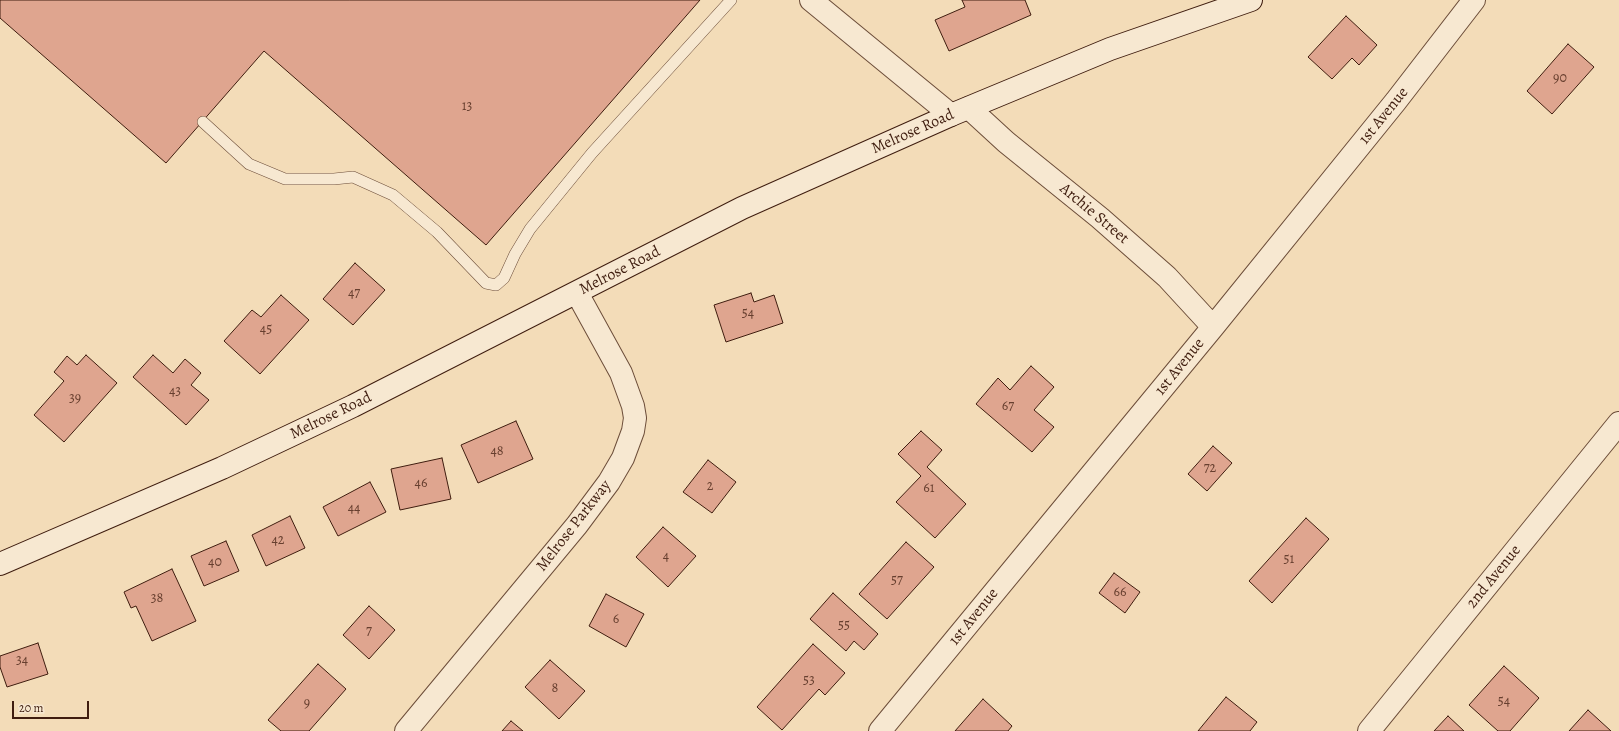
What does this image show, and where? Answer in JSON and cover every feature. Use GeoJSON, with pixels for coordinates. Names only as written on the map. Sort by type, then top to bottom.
{"type":"FeatureCollection","features":[{"type":"Feature","properties":{"kind":"street","name":"Archie Street"},"geometry":{"type":"LineString","coordinates":[[810,0],[960,112],[1006,142],[1100,218],[1161,272],[1212,327]]}},
{"type":"Feature","properties":{"kind":"street","name":"Melrose Road"},"geometry":{"type":"LineString","coordinates":[[0,564],[222,468],[353,406],[742,208],[960,112],[1110,49],[1251,0]]}},
{"type":"Feature","properties":{"kind":"street","name":"1st Avenue"},"geometry":{"type":"LineString","coordinates":[[880,731],[1396,101],[1474,0]]}},
{"type":"Feature","properties":{"kind":"street","name":"Melrose Parkway"},"geometry":{"type":"LineString","coordinates":[[406,731],[577,525],[609,482],[623,458],[633,431],[635,418],[633,406],[621,373],[577,293]]}},
{"type":"Feature","properties":{"kind":"street","name":"2nd Avenue"},"geometry":{"type":"LineString","coordinates":[[1369,731],[1619,423]]}},
{"type":"Feature","properties":{"kind":"lane"},"geometry":{"type":"LineString","coordinates":[[203,122],[249,164],[285,179],[334,179],[353,177],[393,195],[438,232],[486,282],[496,285],[504,278],[515,254],[530,229],[592,152],[731,0]]}},
{"type":"Feature","properties":{"kind":"building"},"geometry":{"type":"Polygon","coordinates":[[[0,0],[700,0],[486,245],[264,51],[166,163],[0,18],[0,0]]]}},
{"type":"Feature","properties":{"kind":"building"},"geometry":{"type":"Polygon","coordinates":[[[962,0],[1025,0],[1031,15],[949,51],[935,20],[965,7],[962,0]]]}},
{"type":"Feature","properties":{"kind":"building"},"geometry":{"type":"Polygon","coordinates":[[[1346,16],[1377,45],[1359,65],[1352,58],[1332,79],[1308,57],[1346,16]]]}},
{"type":"Feature","properties":{"kind":"building"},"geometry":{"type":"Polygon","coordinates":[[[1568,44],[1594,67],[1552,114],[1527,91],[1568,44]]]}},
{"type":"Feature","properties":{"kind":"building"},"geometry":{"type":"Polygon","coordinates":[[[355,263],[385,290],[353,325],[323,299],[355,263]]]}},
{"type":"Feature","properties":{"kind":"building"},"geometry":{"type":"Polygon","coordinates":[[[751,293],[754,302],[774,295],[783,323],[726,342],[714,305],[751,293]]]}},
{"type":"Feature","properties":{"kind":"building"},"geometry":{"type":"Polygon","coordinates":[[[281,295],[309,320],[260,374],[224,341],[252,310],[261,317],[281,295]]]}},
{"type":"Feature","properties":{"kind":"building"},"geometry":{"type":"Polygon","coordinates":[[[86,355],[117,383],[64,442],[34,415],[64,381],[54,372],[67,356],[77,365],[86,355]]]}},
{"type":"Feature","properties":{"kind":"building"},"geometry":{"type":"Polygon","coordinates":[[[153,355],[173,373],[185,359],[201,373],[191,385],[209,400],[186,425],[133,377],[153,355]]]}},
{"type":"Feature","properties":{"kind":"building"},"geometry":{"type":"Polygon","coordinates":[[[1031,366],[1054,387],[1034,410],[1054,427],[1032,452],[976,404],[998,378],[1010,390],[1031,366]]]}},
{"type":"Feature","properties":{"kind":"building"},"geometry":{"type":"Polygon","coordinates":[[[516,421],[533,459],[478,483],[461,445],[516,421]]]}},
{"type":"Feature","properties":{"kind":"building"},"geometry":{"type":"Polygon","coordinates":[[[921,431],[942,450],[927,467],[966,504],[935,538],[896,502],[921,476],[898,454],[921,431]]]}},
{"type":"Feature","properties":{"kind":"building"},"geometry":{"type":"Polygon","coordinates":[[[1213,446],[1232,463],[1207,491],[1188,474],[1213,446]]]}},
{"type":"Feature","properties":{"kind":"building"},"geometry":{"type":"Polygon","coordinates":[[[442,458],[451,499],[400,510],[391,469],[442,458]]]}},
{"type":"Feature","properties":{"kind":"building"},"geometry":{"type":"Polygon","coordinates":[[[708,460],[736,482],[712,513],[683,492],[708,460]]]}},
{"type":"Feature","properties":{"kind":"building"},"geometry":{"type":"Polygon","coordinates":[[[370,482],[386,512],[338,536],[323,507],[370,482]]]}},
{"type":"Feature","properties":{"kind":"building"},"geometry":{"type":"Polygon","coordinates":[[[290,516],[305,548],[266,566],[252,535],[290,516]]]}},
{"type":"Feature","properties":{"kind":"building"},"geometry":{"type":"Polygon","coordinates":[[[1306,518],[1329,539],[1272,603],[1249,581],[1306,518]]]}},
{"type":"Feature","properties":{"kind":"building"},"geometry":{"type":"Polygon","coordinates":[[[663,527],[696,556],[668,587],[636,557],[663,527]]]}},
{"type":"Feature","properties":{"kind":"building"},"geometry":{"type":"Polygon","coordinates":[[[226,541],[239,571],[204,586],[191,556],[226,541]]]}},
{"type":"Feature","properties":{"kind":"building"},"geometry":{"type":"Polygon","coordinates":[[[906,542],[934,567],[887,619],[859,594],[906,542]]]}},
{"type":"Feature","properties":{"kind":"building"},"geometry":{"type":"Polygon","coordinates":[[[172,569],[196,621],[152,641],[136,606],[131,608],[124,592],[172,569]]]}},
{"type":"Feature","properties":{"kind":"building"},"geometry":{"type":"Polygon","coordinates":[[[1114,573],[1140,592],[1125,613],[1099,593],[1114,573]]]}},
{"type":"Feature","properties":{"kind":"building"},"geometry":{"type":"Polygon","coordinates":[[[833,593],[878,634],[864,650],[854,641],[846,651],[810,619],[833,593]]]}},
{"type":"Feature","properties":{"kind":"building"},"geometry":{"type":"Polygon","coordinates":[[[606,594],[644,614],[626,647],[589,626],[606,594]]]}},
{"type":"Feature","properties":{"kind":"building"},"geometry":{"type":"Polygon","coordinates":[[[369,606],[395,630],[369,659],[343,635],[369,606]]]}},
{"type":"Feature","properties":{"kind":"building"},"geometry":{"type":"Polygon","coordinates":[[[38,643],[48,674],[7,687],[0,667],[0,656],[38,643]]]}},
{"type":"Feature","properties":{"kind":"building"},"geometry":{"type":"Polygon","coordinates":[[[813,644],[845,673],[825,695],[819,689],[782,730],[757,707],[813,644]]]}},
{"type":"Feature","properties":{"kind":"building"},"geometry":{"type":"Polygon","coordinates":[[[550,660],[585,691],[559,719],[525,687],[550,660]]]}},
{"type":"Feature","properties":{"kind":"building"},"geometry":{"type":"Polygon","coordinates":[[[318,664],[346,689],[309,731],[281,731],[268,720],[318,664]]]}},
{"type":"Feature","properties":{"kind":"building"},"geometry":{"type":"Polygon","coordinates":[[[1504,666],[1539,698],[1510,731],[1498,731],[1469,705],[1504,666]]]}},
{"type":"Feature","properties":{"kind":"building"},"geometry":{"type":"Polygon","coordinates":[[[1226,697],[1257,722],[1250,731],[1198,731],[1226,697]]]}},
{"type":"Feature","properties":{"kind":"building"},"geometry":{"type":"Polygon","coordinates":[[[983,699],[1012,726],[1008,731],[955,731],[983,699]]]}},
{"type":"Feature","properties":{"kind":"building"},"geometry":{"type":"Polygon","coordinates":[[[1588,710],[1611,731],[1569,731],[1588,710]]]}},
{"type":"Feature","properties":{"kind":"building"},"geometry":{"type":"Polygon","coordinates":[[[1448,716],[1464,731],[1434,731],[1448,716]]]}},
{"type":"Feature","properties":{"kind":"building"},"geometry":{"type":"Polygon","coordinates":[[[511,721],[523,731],[502,731],[511,721]]]}}]}
